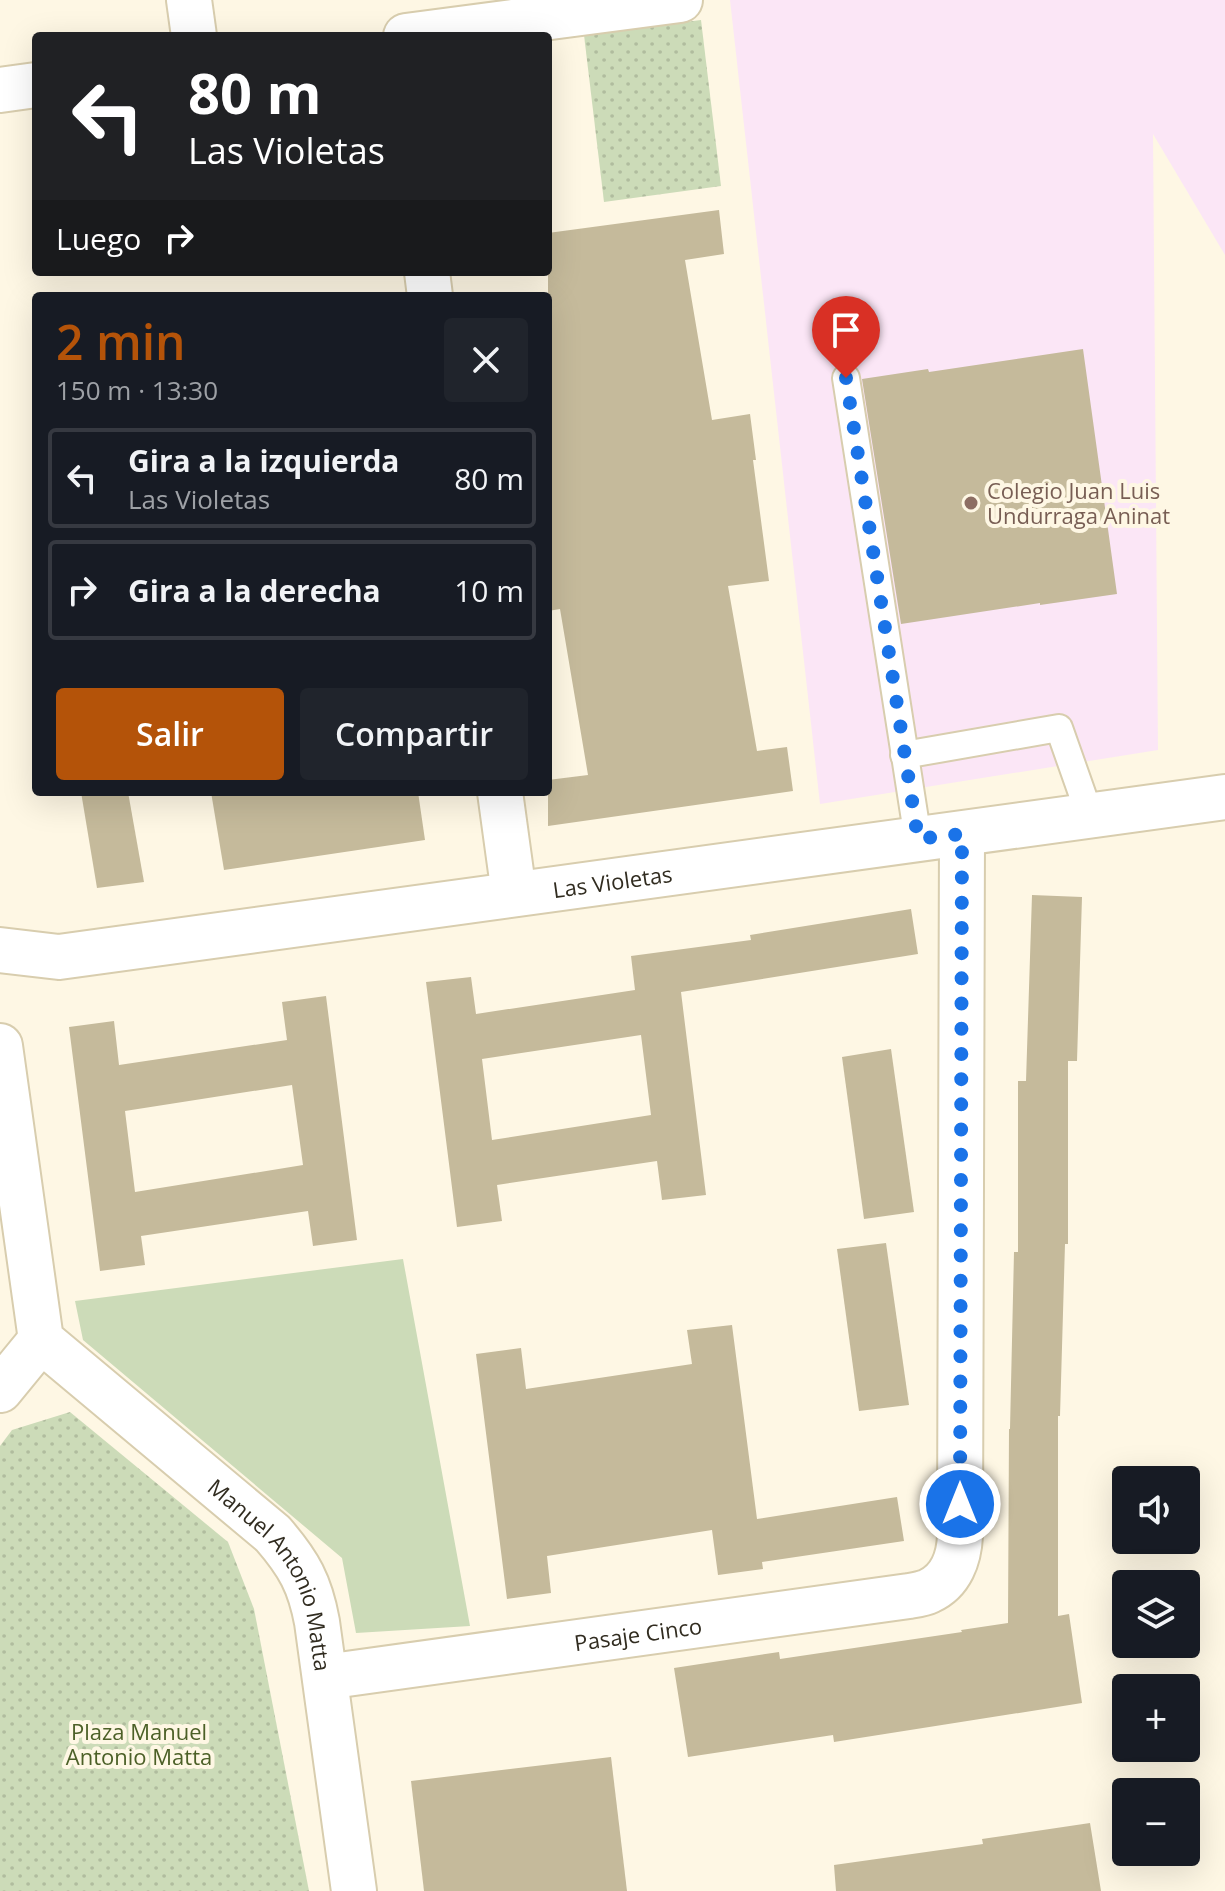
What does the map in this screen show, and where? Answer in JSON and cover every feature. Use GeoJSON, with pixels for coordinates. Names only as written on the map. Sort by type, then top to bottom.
{"type":"FeatureCollection","features":[{"type":"Feature","properties":{"kind":"street"},"geometry":{"type":"LineString","coordinates":[[189,0],[193,32]]}},
{"type":"Feature","properties":{"kind":"street"},"geometry":{"type":"LineString","coordinates":[[426,32],[541,9],[680,0]]}},
{"type":"Feature","properties":{"kind":"street"},"geometry":{"type":"LineString","coordinates":[[0,90],[32,86]]}},
{"type":"Feature","properties":{"kind":"street"},"geometry":{"type":"LineString","coordinates":[[501,796],[514,894]]}},
{"type":"Feature","properties":{"kind":"street","name":"Las Violetas"},"geometry":{"type":"LineString","coordinates":[[0,950],[59,957],[1225,797]]}},
{"type":"Feature","properties":{"kind":"street","name":"Pasaje Cinco"},"geometry":{"type":"LineString","coordinates":[[325,1677],[909,1596],[929,1591],[946,1578],[959,1551],[960,1536],[962,834]]}},
{"type":"Feature","properties":{"kind":"street"},"geometry":{"type":"LineString","coordinates":[[0,1046],[41,1340],[0,1390]]}},
{"type":"Feature","properties":{"kind":"street","name":"Manuel Antonio Matta"},"geometry":{"type":"LineString","coordinates":[[41,1340],[273,1534],[303,1574],[312,1597],[325,1677],[354,1891]]}},
{"type":"Feature","properties":{"kind":"lane"},"geometry":{"type":"LineString","coordinates":[[846,378],[918,839]]}},
{"type":"Feature","properties":{"kind":"lane"},"geometry":{"type":"LineString","coordinates":[[904,755],[1059,728],[1090,816]]}},
{"type":"Feature","properties":{"kind":"shaded area","name":"Colegio Juan Luis Undurraga Aninat"},"geometry":{"type":"Polygon","coordinates":[[[730,0],[1225,0],[1225,255],[1153,134],[1158,750],[820,804],[730,0]]]}},
{"type":"Feature","properties":{"kind":"green space"},"geometry":{"type":"Polygon","coordinates":[[[701,20],[721,186],[604,202],[584,35],[701,20]]]}},
{"type":"Feature","properties":{"kind":"green space"},"geometry":{"type":"Polygon","coordinates":[[[403,1259],[470,1626],[356,1633],[342,1558],[83,1340],[75,1301],[403,1259]]]}},
{"type":"Feature","properties":{"kind":"green space","name":"Plaza Manuel Antonio Matta"},"geometry":{"type":"Polygon","coordinates":[[[70,1412],[228,1542],[254,1609],[309,1891],[0,1891],[0,1446],[12,1430],[70,1412]]]}},
{"type":"Feature","properties":{"kind":"building"},"geometry":{"type":"Polygon","coordinates":[[[719,210],[724,254],[685,260],[712,420],[750,414],[769,581],[728,586],[757,751],[787,747],[793,791],[548,826],[548,796],[552,796],[552,780],[588,775],[560,609],[552,610],[552,292],[548,292],[548,276],[552,276],[552,232],[719,210]]]}},
{"type":"Feature","properties":{"kind":"building"},"geometry":{"type":"Polygon","coordinates":[[[1083,349],[1117,594],[901,624],[862,379],[1083,349]]]}},
{"type":"Feature","properties":{"kind":"building"},"geometry":{"type":"Polygon","coordinates":[[[82,796],[129,796],[144,882],[97,888],[82,796]]]}},
{"type":"Feature","properties":{"kind":"building"},"geometry":{"type":"Polygon","coordinates":[[[212,796],[419,796],[425,840],[224,870],[212,796]]]}},
{"type":"Feature","properties":{"kind":"building"},"geometry":{"type":"Polygon","coordinates":[[[1032,895],[1082,897],[1077,1061],[1068,1061],[1068,1244],[1065,1244],[1058,1416],[1058,1616],[1069,1614],[1082,1703],[834,1742],[833,1735],[688,1757],[674,1668],[779,1652],[780,1659],[1008,1623],[1009,1429],[1014,1252],[1018,1252],[1018,1081],[1026,1081],[1032,895]]]}},
{"type":"Feature","properties":{"kind":"building"},"geometry":{"type":"Polygon","coordinates":[[[911,909],[918,954],[681,992],[706,1195],[662,1200],[657,1161],[497,1185],[502,1221],[457,1227],[426,982],[471,977],[476,1014],[635,990],[631,956],[751,940],[750,935],[911,909]],[[641,1035],[482,1059],[492,1140],[651,1115],[641,1035]]]}},
{"type":"Feature","properties":{"kind":"building"},"geometry":{"type":"Polygon","coordinates":[[[326,996],[357,1240],[313,1246],[308,1211],[141,1236],[145,1265],[100,1271],[69,1027],[114,1021],[119,1065],[287,1040],[282,1002],[326,996]],[[292,1085],[125,1111],[135,1192],[303,1165],[292,1085]]]}},
{"type":"Feature","properties":{"kind":"building"},"geometry":{"type":"Polygon","coordinates":[[[891,1049],[914,1212],[864,1219],[842,1057],[891,1049]]]}},
{"type":"Feature","properties":{"kind":"building"},"geometry":{"type":"Polygon","coordinates":[[[886,1243],[909,1405],[859,1411],[837,1249],[886,1243]]]}},
{"type":"Feature","properties":{"kind":"building"},"geometry":{"type":"Polygon","coordinates":[[[732,1325],[757,1519],[897,1497],[904,1541],[762,1562],[763,1569],[718,1575],[712,1530],[547,1556],[551,1593],[507,1599],[476,1354],[521,1348],[526,1389],[692,1364],[687,1330],[732,1325]]]}},
{"type":"Feature","properties":{"kind":"building"},"geometry":{"type":"Polygon","coordinates":[[[611,1757],[627,1891],[424,1891],[411,1781],[611,1757]]]}},
{"type":"Feature","properties":{"kind":"building"},"geometry":{"type":"Polygon","coordinates":[[[1090,1823],[1101,1891],[836,1891],[834,1865],[983,1844],[982,1839],[1090,1823]]]}},
{"type":"Feature","properties":{"kind":"place","name":"Colegio Juan Luis Undurraga Aninat"},"geometry":{"type":"Point","coordinates":[971,503]}},
{"type":"Feature","properties":{"kind":"route"},"geometry":{"type":"LineString","coordinates":[[846,378],[918,839],[962,834],[960,1504]]}}]}
